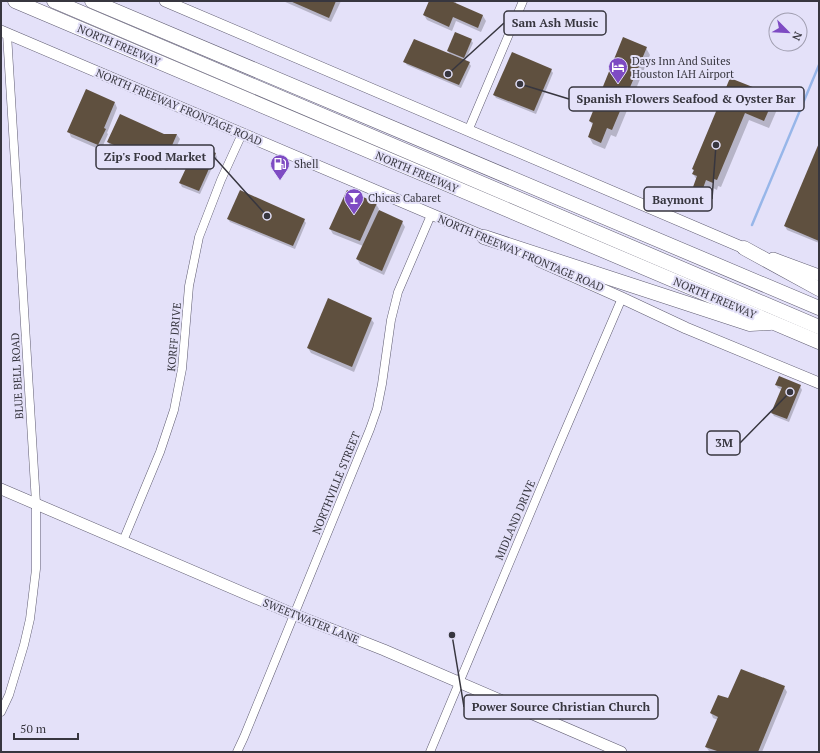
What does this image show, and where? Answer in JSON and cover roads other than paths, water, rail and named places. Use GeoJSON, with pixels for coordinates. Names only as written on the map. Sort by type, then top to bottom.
{"type":"FeatureCollection","features":[{"type":"Feature","properties":{"kind":"highway","name":"NORTH FREEWAY"},"geometry":{"type":"LineString","coordinates":[[15,1],[819,342]]}},
{"type":"Feature","properties":{"kind":"highway","name":"NORTH FREEWAY"},"geometry":{"type":"LineString","coordinates":[[54,1],[819,327]]}},
{"type":"Feature","properties":{"kind":"highway"},"geometry":{"type":"LineString","coordinates":[[92,1],[819,308]]}},
{"type":"Feature","properties":{"kind":"highway"},"geometry":{"type":"LineString","coordinates":[[484,237],[750,324],[774,323]]}},
{"type":"Feature","properties":{"kind":"highway"},"geometry":{"type":"LineString","coordinates":[[744,248],[819,289]]}},
{"type":"Feature","properties":{"kind":"main road"},"geometry":{"type":"LineString","coordinates":[[164,1],[744,248],[819,275]]}},
{"type":"Feature","properties":{"kind":"main road","name":"NORTH FREEWAY FRONTAGE ROAD"},"geometry":{"type":"LineString","coordinates":[[4,33],[484,237],[686,328],[819,383]]}},
{"type":"Feature","properties":{"kind":"main road","name":"SWEETWATER LANE"},"geometry":{"type":"LineString","coordinates":[[1,489],[293,614],[384,650],[621,752]]}},
{"type":"Feature","properties":{"kind":"street"},"geometry":{"type":"LineString","coordinates":[[468,131],[523,1]]}},
{"type":"Feature","properties":{"kind":"street","name":"BLUE BELL ROAD"},"geometry":{"type":"LineString","coordinates":[[1,712],[9,695],[24,645],[30,619],[36,569],[36,503],[4,33]]}},
{"type":"Feature","properties":{"kind":"street","name":"KORFF DRIVE"},"geometry":{"type":"LineString","coordinates":[[123,541],[160,452],[174,410],[182,369],[189,286],[199,237],[221,180],[242,134]]}},
{"type":"Feature","properties":{"kind":"street","name":"NORTHVILLE STREET"},"geometry":{"type":"LineString","coordinates":[[237,752],[377,409],[382,384],[390,320],[398,292],[431,215]]}},
{"type":"Feature","properties":{"kind":"street","name":"MIDLAND DRIVE"},"geometry":{"type":"LineString","coordinates":[[430,752],[622,298]]}},
{"type":"Feature","properties":{"kind":"waterway"},"geometry":{"type":"LineString","coordinates":[[752,225],[819,65]]}},
{"type":"Feature","properties":{"kind":"place","name":"Sam Ash Music"},"geometry":{"type":"Point","coordinates":[448,74]}},
{"type":"Feature","properties":{"kind":"place","name":"Spanish Flowers Seafood & Oyster Bar"},"geometry":{"type":"Point","coordinates":[520,84]}},
{"type":"Feature","properties":{"kind":"place","name":"Days Inn And Suites Houston IAH Airport"},"geometry":{"type":"Point","coordinates":[618,84]}},
{"type":"Feature","properties":{"kind":"place","name":"Baymont"},"geometry":{"type":"Point","coordinates":[716,145]}},
{"type":"Feature","properties":{"kind":"place","name":"Shell"},"geometry":{"type":"Point","coordinates":[280,181]}},
{"type":"Feature","properties":{"kind":"place","name":"Chicas Cabaret"},"geometry":{"type":"Point","coordinates":[354,215]}},
{"type":"Feature","properties":{"kind":"place","name":"Zip's Food Market"},"geometry":{"type":"Point","coordinates":[267,216]}},
{"type":"Feature","properties":{"kind":"place","name":"3M"},"geometry":{"type":"Point","coordinates":[790,392]}},
{"type":"Feature","properties":{"kind":"place","name":"Power Source Christian Church"},"geometry":{"type":"Point","coordinates":[452,635]}}]}
